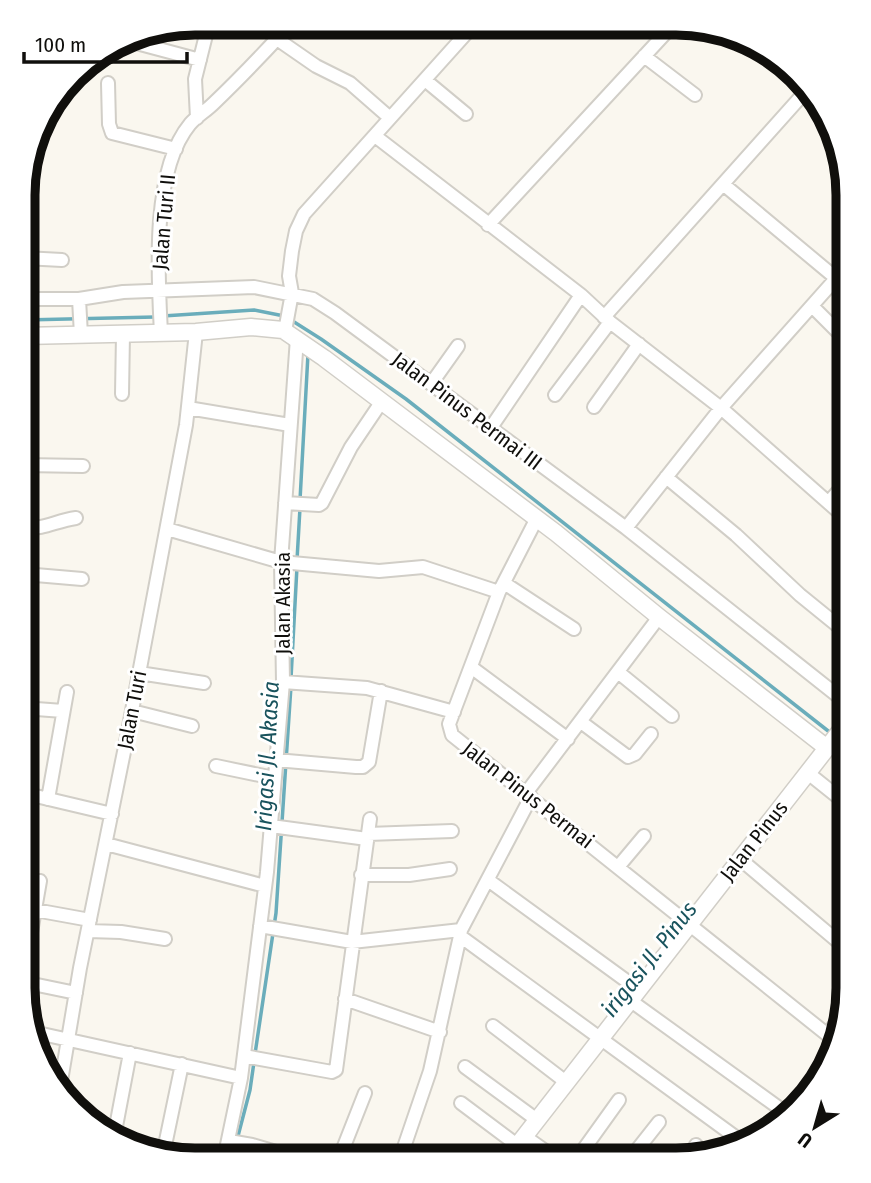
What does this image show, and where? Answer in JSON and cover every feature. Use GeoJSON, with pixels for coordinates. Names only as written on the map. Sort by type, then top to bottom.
{"type":"FeatureCollection","features":[{"type":"Feature","properties":{"kind":"street"},"geometry":{"type":"LineString","coordinates":[[197,118],[195,79],[206,35]]}},
{"type":"Feature","properties":{"kind":"street","name":"Jalan Turi II"},"geometry":{"type":"LineString","coordinates":[[161,329],[159,291],[162,205],[169,163],[182,135],[280,35]]}},
{"type":"Feature","properties":{"kind":"street"},"geometry":{"type":"LineString","coordinates":[[282,35],[316,66],[350,83],[390,118]]}},
{"type":"Feature","properties":{"kind":"street","name":"Jalan Akasia"},"geometry":{"type":"LineString","coordinates":[[227,1148],[241,1078],[265,886],[283,682],[281,562],[290,425],[292,293],[289,276],[296,231],[304,214],[465,35]]}},
{"type":"Feature","properties":{"kind":"street"},"geometry":{"type":"LineString","coordinates":[[488,225],[665,35]]}},
{"type":"Feature","properties":{"kind":"street"},"geometry":{"type":"LineString","coordinates":[[141,44],[200,60]]}},
{"type":"Feature","properties":{"kind":"street"},"geometry":{"type":"LineString","coordinates":[[645,56],[695,94]]}},
{"type":"Feature","properties":{"kind":"street"},"geometry":{"type":"LineString","coordinates":[[425,80],[466,114]]}},
{"type":"Feature","properties":{"kind":"street"},"geometry":{"type":"LineString","coordinates":[[108,83],[112,133],[176,149]]}},
{"type":"Feature","properties":{"kind":"street"},"geometry":{"type":"LineString","coordinates":[[555,395],[607,319],[801,96]]}},
{"type":"Feature","properties":{"kind":"street"},"geometry":{"type":"LineString","coordinates":[[375,136],[581,295],[607,319],[721,408],[836,509]]}},
{"type":"Feature","properties":{"kind":"street"},"geometry":{"type":"LineString","coordinates":[[723,184],[836,278]]}},
{"type":"Feature","properties":{"kind":"street"},"geometry":{"type":"LineString","coordinates":[[35,259],[62,260]]}},
{"type":"Feature","properties":{"kind":"street"},"geometry":{"type":"LineString","coordinates":[[625,528],[721,408],[836,280]]}},
{"type":"Feature","properties":{"kind":"street","name":"Jalan Pinus Permai III"},"geometry":{"type":"LineString","coordinates":[[35,299],[79,299],[123,292],[254,288],[313,299],[625,528],[836,695]]}},
{"type":"Feature","properties":{"kind":"street"},"geometry":{"type":"LineString","coordinates":[[490,429],[581,295]]}},
{"type":"Feature","properties":{"kind":"street"},"geometry":{"type":"LineString","coordinates":[[79,299],[81,332]]}},
{"type":"Feature","properties":{"kind":"street"},"geometry":{"type":"LineString","coordinates":[[812,306],[836,330]]}},
{"type":"Feature","properties":{"kind":"street"},"geometry":{"type":"LineString","coordinates":[[35,335],[81,332],[123,334],[161,329],[196,332],[290,326],[382,401],[537,518],[659,617],[829,745]]}},
{"type":"Feature","properties":{"kind":"street","name":"Jalan Turi"},"geometry":{"type":"LineString","coordinates":[[62,1077],[167,529],[188,408],[196,332]]}},
{"type":"Feature","properties":{"kind":"street"},"geometry":{"type":"LineString","coordinates":[[122,394],[123,334]]}},
{"type":"Feature","properties":{"kind":"street"},"geometry":{"type":"LineString","coordinates":[[594,407],[639,344]]}},
{"type":"Feature","properties":{"kind":"street"},"geometry":{"type":"LineString","coordinates":[[430,384],[458,346]]}},
{"type":"Feature","properties":{"kind":"street"},"geometry":{"type":"LineString","coordinates":[[285,503],[322,503],[351,447],[382,401]]}},
{"type":"Feature","properties":{"kind":"street"},"geometry":{"type":"LineString","coordinates":[[188,408],[290,425]]}},
{"type":"Feature","properties":{"kind":"street"},"geometry":{"type":"LineString","coordinates":[[35,465],[83,467]]}},
{"type":"Feature","properties":{"kind":"street"},"geometry":{"type":"LineString","coordinates":[[666,477],[836,624]]}},
{"type":"Feature","properties":{"kind":"street"},"geometry":{"type":"LineString","coordinates":[[829,502],[836,494]]}},
{"type":"Feature","properties":{"kind":"street"},"geometry":{"type":"LineString","coordinates":[[35,528],[44,528],[58,521],[76,518]]}},
{"type":"Feature","properties":{"kind":"street","name":"Jalan Pinus Permai"},"geometry":{"type":"LineString","coordinates":[[537,518],[502,588],[471,667],[449,724],[452,735],[828,1035]]}},
{"type":"Feature","properties":{"kind":"street"},"geometry":{"type":"LineString","coordinates":[[167,529],[281,562],[379,570],[423,567],[502,588],[574,629]]}},
{"type":"Feature","properties":{"kind":"street"},"geometry":{"type":"LineString","coordinates":[[35,575],[82,579]]}},
{"type":"Feature","properties":{"kind":"street"},"geometry":{"type":"LineString","coordinates":[[404,1148],[430,1071],[461,933],[528,795],[659,617]]}},
{"type":"Feature","properties":{"kind":"street"},"geometry":{"type":"LineString","coordinates":[[471,667],[568,739]]}},
{"type":"Feature","properties":{"kind":"street"},"geometry":{"type":"LineString","coordinates":[[618,672],[672,716]]}},
{"type":"Feature","properties":{"kind":"street"},"geometry":{"type":"LineString","coordinates":[[139,673],[204,684]]}},
{"type":"Feature","properties":{"kind":"street"},"geometry":{"type":"LineString","coordinates":[[283,682],[381,691],[454,712]]}},
{"type":"Feature","properties":{"kind":"street"},"geometry":{"type":"LineString","coordinates":[[276,760],[363,767],[369,762],[381,691]]}},
{"type":"Feature","properties":{"kind":"street"},"geometry":{"type":"LineString","coordinates":[[48,799],[67,692]]}},
{"type":"Feature","properties":{"kind":"street"},"geometry":{"type":"LineString","coordinates":[[35,709],[64,711]]}},
{"type":"Feature","properties":{"kind":"street"},"geometry":{"type":"LineString","coordinates":[[132,710],[192,726]]}},
{"type":"Feature","properties":{"kind":"street"},"geometry":{"type":"LineString","coordinates":[[581,722],[628,757],[635,754],[651,734]]}},
{"type":"Feature","properties":{"kind":"street","name":"Jalan Pinus"},"geometry":{"type":"LineString","coordinates":[[515,1148],[836,737]]}},
{"type":"Feature","properties":{"kind":"street"},"geometry":{"type":"LineString","coordinates":[[216,766],[274,778]]}},
{"type":"Feature","properties":{"kind":"street"},"geometry":{"type":"LineString","coordinates":[[808,773],[836,795]]}},
{"type":"Feature","properties":{"kind":"street"},"geometry":{"type":"LineString","coordinates":[[35,796],[112,814]]}},
{"type":"Feature","properties":{"kind":"street"},"geometry":{"type":"LineString","coordinates":[[244,1056],[334,1072],[370,819]]}},
{"type":"Feature","properties":{"kind":"street"},"geometry":{"type":"LineString","coordinates":[[271,826],[367,836],[452,831]]}},
{"type":"Feature","properties":{"kind":"street"},"geometry":{"type":"LineString","coordinates":[[618,867],[643,836]]}},
{"type":"Feature","properties":{"kind":"street"},"geometry":{"type":"LineString","coordinates":[[106,844],[265,886]]}},
{"type":"Feature","properties":{"kind":"street"},"geometry":{"type":"LineString","coordinates":[[740,859],[836,940]]}},
{"type":"Feature","properties":{"kind":"street"},"geometry":{"type":"LineString","coordinates":[[361,875],[409,875],[450,869]]}},
{"type":"Feature","properties":{"kind":"street"},"geometry":{"type":"LineString","coordinates":[[488,880],[780,1107]]}},
{"type":"Feature","properties":{"kind":"street"},"geometry":{"type":"LineString","coordinates":[[40,881],[35,910],[89,926],[165,939]]}},
{"type":"Feature","properties":{"kind":"street"},"geometry":{"type":"LineString","coordinates":[[260,926],[352,942],[461,933],[600,1040],[735,1137]]}},
{"type":"Feature","properties":{"kind":"street"},"geometry":{"type":"LineString","coordinates":[[35,983],[76,993]]}},
{"type":"Feature","properties":{"kind":"street"},"geometry":{"type":"LineString","coordinates":[[345,999],[440,1032]]}},
{"type":"Feature","properties":{"kind":"street"},"geometry":{"type":"LineString","coordinates":[[493,1026],[566,1082]]}},
{"type":"Feature","properties":{"kind":"street"},"geometry":{"type":"LineString","coordinates":[[42,1034],[241,1078]]}},
{"type":"Feature","properties":{"kind":"street"},"geometry":{"type":"LineString","coordinates":[[116,1127],[130,1053]]}},
{"type":"Feature","properties":{"kind":"street"},"geometry":{"type":"LineString","coordinates":[[165,1145],[182,1064]]}},
{"type":"Feature","properties":{"kind":"street"},"geometry":{"type":"LineString","coordinates":[[465,1067],[537,1120]]}},
{"type":"Feature","properties":{"kind":"street"},"geometry":{"type":"LineString","coordinates":[[343,1148],[365,1093]]}},
{"type":"Feature","properties":{"kind":"street"},"geometry":{"type":"LineString","coordinates":[[585,1148],[620,1100]]}},
{"type":"Feature","properties":{"kind":"street"},"geometry":{"type":"LineString","coordinates":[[461,1103],[536,1148]]}},
{"type":"Feature","properties":{"kind":"street"},"geometry":{"type":"LineString","coordinates":[[638,1148],[659,1122]]}},
{"type":"Feature","properties":{"kind":"street"},"geometry":{"type":"LineString","coordinates":[[229,1141],[254,1148]]}},
{"type":"Feature","properties":{"kind":"waterway"},"geometry":{"type":"LineString","coordinates":[[163,316],[254,310],[284,316]]}},
{"type":"Feature","properties":{"kind":"waterway"},"geometry":{"type":"LineString","coordinates":[[35,320],[155,317]]}},
{"type":"Feature","properties":{"kind":"waterway"},"geometry":{"type":"LineString","coordinates":[[291,320],[406,399],[832,734]]}},
{"type":"Feature","properties":{"kind":"waterway","name":"Irigasi Jl. Akasia"},"geometry":{"type":"LineString","coordinates":[[300,500],[308,354]]}},
{"type":"Feature","properties":{"kind":"waterway","name":"Irigasi Jl. Akasia"},"geometry":{"type":"LineString","coordinates":[[297,560],[300,508]]}},
{"type":"Feature","properties":{"kind":"waterway","name":"Irigasi Jl. Akasia"},"geometry":{"type":"LineString","coordinates":[[291,678],[297,567]]}},
{"type":"Feature","properties":{"kind":"waterway","name":"Irigasi Jl. Akasia"},"geometry":{"type":"LineString","coordinates":[[255,1054],[276,913],[291,686]]}},
{"type":"Feature","properties":{"kind":"waterway","name":"Irigasi Jl. Akasia"},"geometry":{"type":"LineString","coordinates":[[235,1148],[250,1090],[254,1062]]}},
{"type":"Feature","properties":{"kind":"water label","name":"irigasi Jl. Pinus"},"geometry":{"type":"Point","coordinates":[649,959]}}]}
